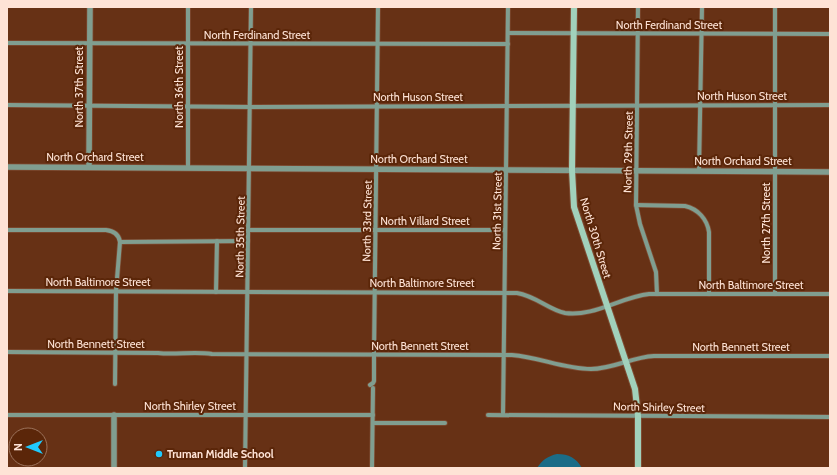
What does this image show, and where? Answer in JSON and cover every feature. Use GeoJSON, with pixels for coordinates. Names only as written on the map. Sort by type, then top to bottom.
{"type":"FeatureCollection","features":[{"type":"Feature","properties":{"kind":"main road","name":"North 30th Street"},"geometry":{"type":"LineString","coordinates":[[574,7],[572,170],[574,207],[635,389],[638,416],[638,468]]}},
{"type":"Feature","properties":{"kind":"street","name":"North 37th Street"},"geometry":{"type":"LineString","coordinates":[[89,167],[90,7]]}},
{"type":"Feature","properties":{"kind":"street","name":"North 36th Street"},"geometry":{"type":"LineString","coordinates":[[188,7],[188,167]]}},
{"type":"Feature","properties":{"kind":"street","name":"North 35th Street"},"geometry":{"type":"LineString","coordinates":[[245,468],[251,106],[251,7]]}},
{"type":"Feature","properties":{"kind":"street","name":"North 33rd Street"},"geometry":{"type":"LineString","coordinates":[[372,468],[372,386],[374,381],[378,106],[378,7]]}},
{"type":"Feature","properties":{"kind":"street","name":"North 31st Street"},"geometry":{"type":"LineString","coordinates":[[503,416],[508,7]]}},
{"type":"Feature","properties":{"kind":"street","name":"North 29th Street"},"geometry":{"type":"LineString","coordinates":[[638,7],[636,205],[640,224],[656,272],[657,294]]}},
{"type":"Feature","properties":{"kind":"street"},"geometry":{"type":"LineString","coordinates":[[699,171],[702,7]]}},
{"type":"Feature","properties":{"kind":"street","name":"North 27th Street"},"geometry":{"type":"LineString","coordinates":[[775,7],[775,294]]}},
{"type":"Feature","properties":{"kind":"street","name":"North Ferdinand Street"},"geometry":{"type":"LineString","coordinates":[[508,33],[830,34]]}},
{"type":"Feature","properties":{"kind":"street","name":"North Ferdinand Street"},"geometry":{"type":"LineString","coordinates":[[7,43],[508,44]]}},
{"type":"Feature","properties":{"kind":"street","name":"North Huson Street"},"geometry":{"type":"LineString","coordinates":[[7,105],[830,105]]}},
{"type":"Feature","properties":{"kind":"street","name":"North Orchard Street"},"geometry":{"type":"LineString","coordinates":[[7,167],[830,172]]}},
{"type":"Feature","properties":{"kind":"street"},"geometry":{"type":"LineString","coordinates":[[636,205],[685,206],[696,210],[701,215],[707,224],[709,232],[709,294]]}},
{"type":"Feature","properties":{"kind":"street"},"geometry":{"type":"LineString","coordinates":[[7,230],[108,231],[116,234],[120,242],[116,291],[115,384]]}},
{"type":"Feature","properties":{"kind":"street","name":"North Villard Street"},"geometry":{"type":"LineString","coordinates":[[248,230],[506,230]]}},
{"type":"Feature","properties":{"kind":"street"},"geometry":{"type":"LineString","coordinates":[[216,292],[217,241]]}},
{"type":"Feature","properties":{"kind":"street"},"geometry":{"type":"LineString","coordinates":[[120,242],[248,241]]}},
{"type":"Feature","properties":{"kind":"street","name":"North Baltimore Street"},"geometry":{"type":"LineString","coordinates":[[7,291],[504,293],[525,294],[559,311],[571,313],[588,312],[636,296],[657,294],[830,294]]}},
{"type":"Feature","properties":{"kind":"street","name":"North Bennett Street"},"geometry":{"type":"LineString","coordinates":[[7,352],[504,355],[524,356],[582,369],[605,368],[640,357],[654,356],[830,356]]}},
{"type":"Feature","properties":{"kind":"street","name":"North Shirley Street"},"geometry":{"type":"LineString","coordinates":[[7,415],[373,416]]}},
{"type":"Feature","properties":{"kind":"street"},"geometry":{"type":"LineString","coordinates":[[114,415],[114,468]]}},
{"type":"Feature","properties":{"kind":"street","name":"North Shirley Street"},"geometry":{"type":"LineString","coordinates":[[488,415],[830,417]]}},
{"type":"Feature","properties":{"kind":"street"},"geometry":{"type":"LineString","coordinates":[[373,423],[445,423]]}},
{"type":"Feature","properties":{"kind":"water"},"geometry":{"type":"Polygon","coordinates":[[[557,454],[572,457],[582,468],[537,468],[546,459],[557,454]]]}},
{"type":"Feature","properties":{"kind":"place","name":"Truman Middle School"},"geometry":{"type":"Point","coordinates":[159,454]}}]}
